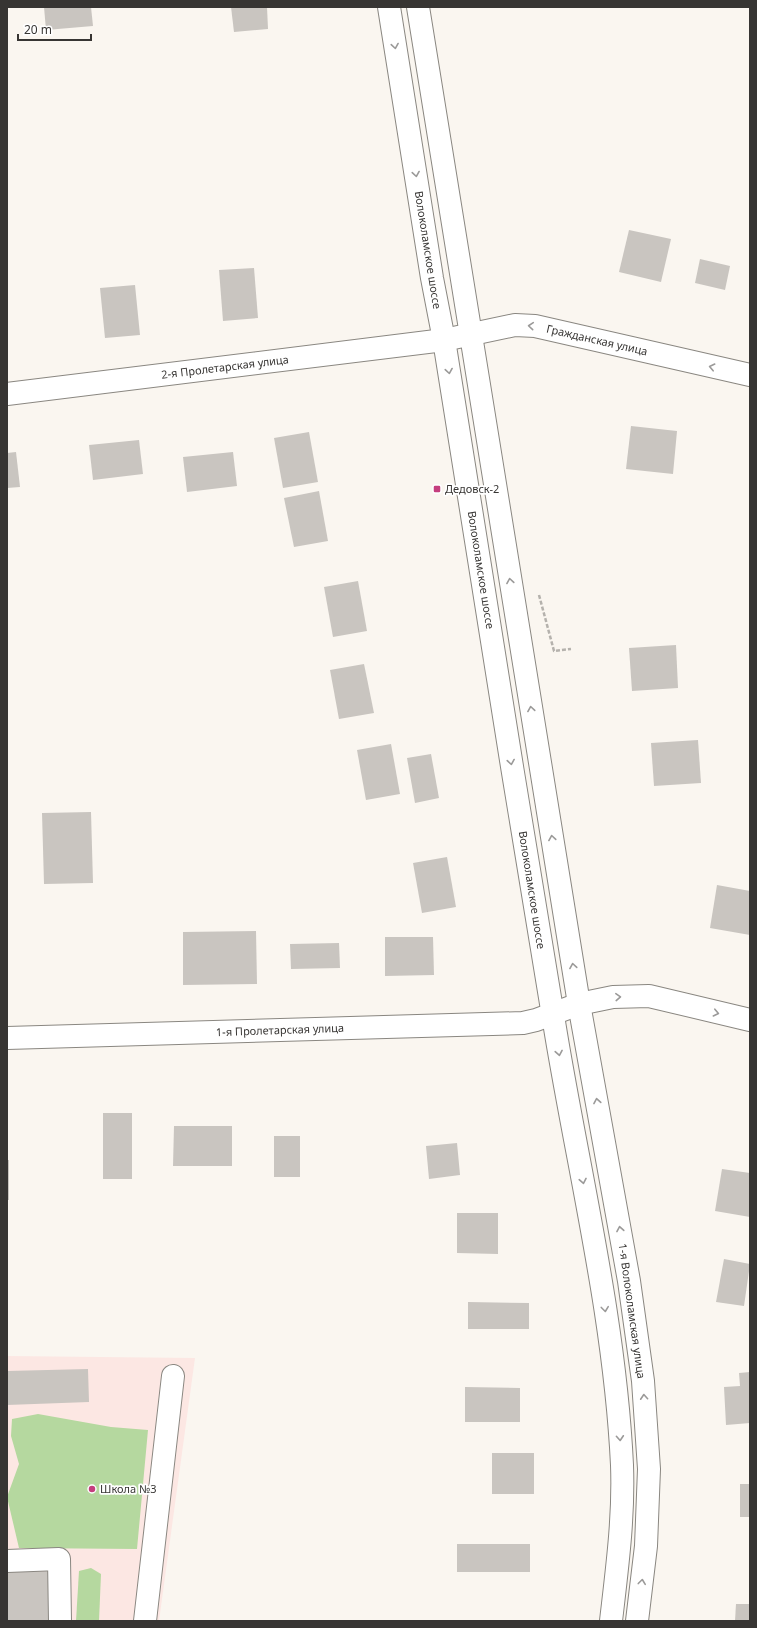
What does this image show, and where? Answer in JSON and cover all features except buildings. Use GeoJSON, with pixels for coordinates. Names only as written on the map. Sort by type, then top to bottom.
{"type":"FeatureCollection","features":[{"type":"Feature","properties":{"kind":"main road","name":"Волоколамское шоссе"},"geometry":{"type":"LineString","coordinates":[[389,7],[552,1015]]}},
{"type":"Feature","properties":{"kind":"main road"},"geometry":{"type":"LineString","coordinates":[[418,7],[579,1004]]}},
{"type":"Feature","properties":{"kind":"main road","name":"Гражданская улица"},"geometry":{"type":"LineString","coordinates":[[444,340],[515,325],[535,326],[750,375]]}},
{"type":"Feature","properties":{"kind":"main road","name":"2-я Пролетарская улица"},"geometry":{"type":"LineString","coordinates":[[7,394],[444,340]]}},
{"type":"Feature","properties":{"kind":"main road","name":"1-я Пролетарская улица"},"geometry":{"type":"LineString","coordinates":[[7,1038],[522,1022],[552,1015],[579,1004],[613,997],[649,996],[750,1020]]}},
{"type":"Feature","properties":{"kind":"main road","name":"1-я Волоколамская улица"},"geometry":{"type":"LineString","coordinates":[[579,1004],[629,1281],[643,1381],[649,1469],[646,1546],[637,1621]]}},
{"type":"Feature","properties":{"kind":"main road"},"geometry":{"type":"LineString","coordinates":[[552,1015],[603,1288],[617,1394],[622,1468],[620,1538],[611,1621]]}},
{"type":"Feature","properties":{"kind":"main road"},"geometry":{"type":"LineString","coordinates":[[145,1621],[173,1376]]}},
{"type":"Feature","properties":{"kind":"main road"},"geometry":{"type":"LineString","coordinates":[[7,1561],[59,1559],[60,1621]]}},
{"type":"Feature","properties":{"kind":"path"},"geometry":{"type":"LineString","coordinates":[[538,590],[554,651],[571,649]]}},
{"type":"Feature","properties":{"kind":"shaded area","name":"Школа №3"},"geometry":{"type":"Polygon","coordinates":[[[7,1356],[195,1358],[159,1621],[7,1621],[7,1356]]]}},
{"type":"Feature","properties":{"kind":"green space"},"geometry":{"type":"Polygon","coordinates":[[[38,1414],[111,1427],[148,1430],[137,1549],[19,1548],[7,1497],[19,1464],[11,1436],[12,1419],[38,1414]]]}},
{"type":"Feature","properties":{"kind":"green space"},"geometry":{"type":"Polygon","coordinates":[[[91,1568],[101,1574],[99,1621],[76,1621],[79,1571],[91,1568]]]}},
{"type":"Feature","properties":{"kind":"place","name":"Дедовск-2"},"geometry":{"type":"Point","coordinates":[437,489]}},
{"type":"Feature","properties":{"kind":"place","name":"Школа №3"},"geometry":{"type":"Point","coordinates":[92,1489]}}]}
